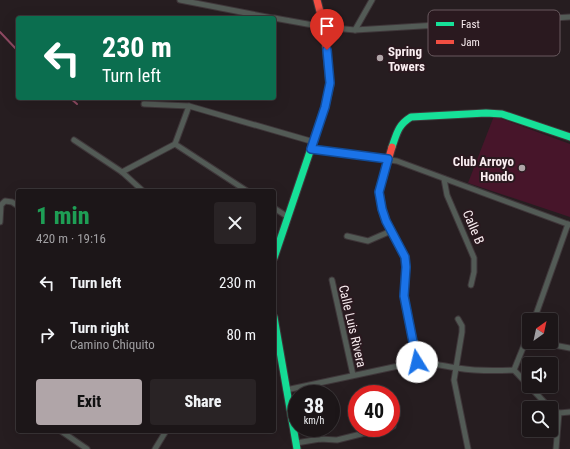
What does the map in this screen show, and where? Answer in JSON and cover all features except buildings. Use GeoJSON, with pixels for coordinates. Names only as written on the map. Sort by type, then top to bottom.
{"type":"FeatureCollection","features":[{"type":"Feature","properties":{"kind":"street"},"geometry":{"type":"LineString","coordinates":[[180,0],[208,3],[241,15],[252,16]]}},
{"type":"Feature","properties":{"kind":"street"},"geometry":{"type":"LineString","coordinates":[[276,252],[313,146],[325,107],[330,83],[324,28],[317,0]]}},
{"type":"Feature","properties":{"kind":"street"},"geometry":{"type":"LineString","coordinates":[[355,30],[372,0]]}},
{"type":"Feature","properties":{"kind":"street"},"geometry":{"type":"LineString","coordinates":[[560,19],[570,18]]}},
{"type":"Feature","properties":{"kind":"street"},"geometry":{"type":"LineString","coordinates":[[276,19],[324,28],[355,30],[428,26]]}},
{"type":"Feature","properties":{"kind":"street"},"geometry":{"type":"LineString","coordinates":[[144,104],[189,106],[313,146],[397,161],[569,224],[537,313]]}},
{"type":"Feature","properties":{"kind":"street"},"geometry":{"type":"LineString","coordinates":[[122,172],[175,144],[189,106]]}},
{"type":"Feature","properties":{"kind":"street"},"geometry":{"type":"LineString","coordinates":[[417,362],[404,296],[406,267],[405,257],[391,231],[382,209],[379,192],[388,159],[398,130],[403,122],[411,117],[486,113],[502,114],[570,137]]}},
{"type":"Feature","properties":{"kind":"street"},"geometry":{"type":"LineString","coordinates":[[74,140],[122,172],[141,189]]}},
{"type":"Feature","properties":{"kind":"street"},"geometry":{"type":"LineString","coordinates":[[175,144],[245,189]]}},
{"type":"Feature","properties":{"kind":"street","name":"Calle B"},"geometry":{"type":"LineString","coordinates":[[444,179],[447,195],[469,242],[474,258],[475,265],[471,285]]}},
{"type":"Feature","properties":{"kind":"street"},"geometry":{"type":"LineString","coordinates":[[0,222],[1,205],[5,201],[12,202],[16,205]]}},
{"type":"Feature","properties":{"kind":"street"},"geometry":{"type":"LineString","coordinates":[[276,209],[288,217]]}},
{"type":"Feature","properties":{"kind":"street"},"geometry":{"type":"LineString","coordinates":[[347,236],[366,241],[391,231]]}},
{"type":"Feature","properties":{"kind":"street","name":"Calle Luis Rivera"},"geometry":{"type":"LineString","coordinates":[[332,280],[353,375]]}},
{"type":"Feature","properties":{"kind":"street"},"geometry":{"type":"LineString","coordinates":[[458,320],[462,326],[462,332],[454,380],[468,449]]}},
{"type":"Feature","properties":{"kind":"street"},"geometry":{"type":"LineString","coordinates":[[276,329],[288,398]]}},
{"type":"Feature","properties":{"kind":"street"},"geometry":{"type":"LineString","coordinates":[[558,346],[570,348]]}},
{"type":"Feature","properties":{"kind":"street"},"geometry":{"type":"LineString","coordinates":[[514,370],[524,349]]}},
{"type":"Feature","properties":{"kind":"street"},"geometry":{"type":"LineString","coordinates":[[286,390],[417,362],[487,371],[514,370],[522,379]]}},
{"type":"Feature","properties":{"kind":"street"},"geometry":{"type":"LineString","coordinates":[[536,393],[544,401]]}},
{"type":"Feature","properties":{"kind":"street"},"geometry":{"type":"LineString","coordinates":[[556,449],[559,414],[570,412]]}},
{"type":"Feature","properties":{"kind":"street"},"geometry":{"type":"LineString","coordinates":[[63,433],[87,449]]}},
{"type":"Feature","properties":{"kind":"street"},"geometry":{"type":"LineString","coordinates":[[155,449],[165,433]]}},
{"type":"Feature","properties":{"kind":"street"},"geometry":{"type":"LineString","coordinates":[[296,446],[320,439],[337,440],[349,437]]}},
{"type":"Feature","properties":{"kind":"shaded area","name":"Club Arroyo Hondo"},"geometry":{"type":"Polygon","coordinates":[[[494,116],[570,144],[570,217],[468,183],[494,116]]]}},
{"type":"Feature","properties":{"kind":"waterway"},"geometry":{"type":"LineString","coordinates":[[0,32],[16,49]]}},
{"type":"Feature","properties":{"kind":"waterway"},"geometry":{"type":"LineString","coordinates":[[72,100],[77,104]]}},
{"type":"Feature","properties":{"kind":"traffic: fast"},"geometry":{"type":"LineString","coordinates":[[276,252],[325,107],[330,85]]}},
{"type":"Feature","properties":{"kind":"traffic: fast"},"geometry":{"type":"LineString","coordinates":[[392,147],[401,126],[411,117],[486,113],[502,114],[570,137]]}},
{"type":"Feature","properties":{"kind":"traffic: fast"},"geometry":{"type":"LineString","coordinates":[[276,328],[297,449]]}},
{"type":"Feature","properties":{"kind":"traffic: jam"},"geometry":{"type":"LineString","coordinates":[[317,0],[324,27],[330,85]]}},
{"type":"Feature","properties":{"kind":"traffic: jam"},"geometry":{"type":"LineString","coordinates":[[392,147],[379,191],[386,221],[405,257],[406,267],[404,296],[417,362]]}},
{"type":"Feature","properties":{"kind":"place","name":"Spring Towers"},"geometry":{"type":"Point","coordinates":[380,58]}},
{"type":"Feature","properties":{"kind":"place","name":"Club Arroyo Hondo"},"geometry":{"type":"Point","coordinates":[522,168]}},
{"type":"Feature","properties":{"kind":"route"},"geometry":{"type":"LineString","coordinates":[[327,50],[330,83],[325,107],[311,149],[388,159],[379,192],[386,221],[405,257],[406,271],[403,290],[417,362]]}}]}
